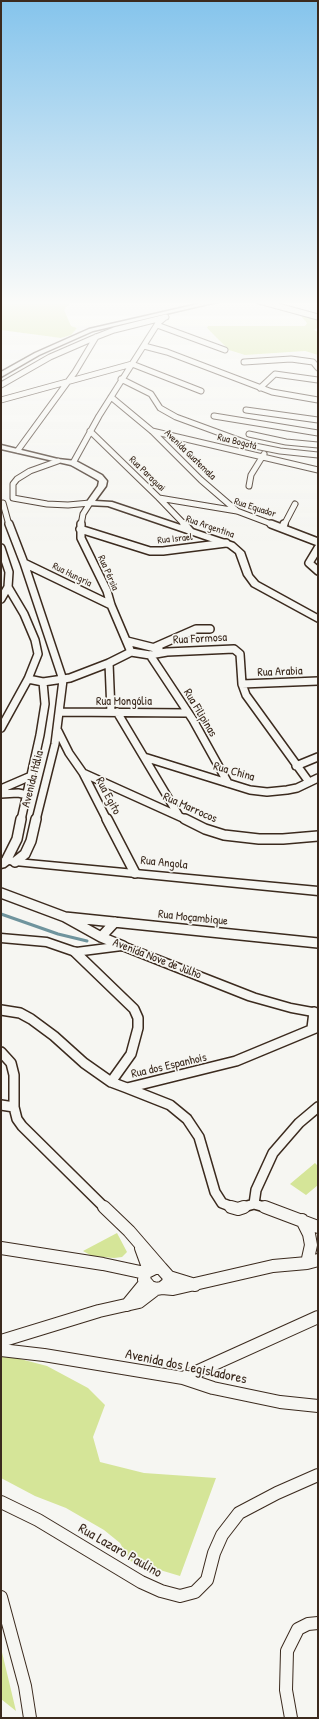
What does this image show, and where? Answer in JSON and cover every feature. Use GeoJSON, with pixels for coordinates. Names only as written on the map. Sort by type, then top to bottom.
{"type":"FeatureCollection","features":[{"type":"Feature","properties":{"kind":"main road"},"geometry":{"type":"LineString","coordinates":[[1,446],[58,461],[73,462],[92,472],[103,481],[102,486],[90,503]]}},
{"type":"Feature","properties":{"kind":"main road","name":"Rua Argentina"},"geometry":{"type":"LineString","coordinates":[[90,503],[109,504],[226,543],[236,548],[240,552],[248,575],[255,584],[318,620]]}},
{"type":"Feature","properties":{"kind":"main road","name":"Rua Angola"},"geometry":{"type":"LineString","coordinates":[[6,864],[136,873],[318,891]]}},
{"type":"Feature","properties":{"kind":"main road"},"geometry":{"type":"LineString","coordinates":[[1,938],[46,942],[76,952],[123,946]]}},
{"type":"Feature","properties":{"kind":"main road","name":"Avenida Nove de Julho"},"geometry":{"type":"LineString","coordinates":[[123,946],[252,997],[316,1012]]}},
{"type":"Feature","properties":{"kind":"street"},"geometry":{"type":"LineString","coordinates":[[1,400],[66,381]]}},
{"type":"Feature","properties":{"kind":"street"},"geometry":{"type":"LineString","coordinates":[[18,450],[69,381]]}},
{"type":"Feature","properties":{"kind":"street"},"geometry":{"type":"LineString","coordinates":[[73,462],[121,381]]}},
{"type":"Feature","properties":{"kind":"street"},"geometry":{"type":"LineString","coordinates":[[126,381],[151,394],[160,408],[167,413],[239,440],[268,449],[316,455],[318,446],[286,442],[249,434]]}},
{"type":"Feature","properties":{"kind":"street"},"geometry":{"type":"LineString","coordinates":[[177,381],[202,391]]}},
{"type":"Feature","properties":{"kind":"street"},"geometry":{"type":"LineString","coordinates":[[242,381],[286,395],[318,400]]}},
{"type":"Feature","properties":{"kind":"street"},"geometry":{"type":"LineString","coordinates":[[260,388],[267,381]]}},
{"type":"Feature","properties":{"kind":"street"},"geometry":{"type":"LineString","coordinates":[[1,400],[3,394]]}},
{"type":"Feature","properties":{"kind":"street","name":"Avenida Guatemala"},"geometry":{"type":"LineString","coordinates":[[111,397],[152,431],[201,480],[237,511]]}},
{"type":"Feature","properties":{"kind":"street"},"geometry":{"type":"LineString","coordinates":[[246,410],[318,420]]}},
{"type":"Feature","properties":{"kind":"street"},"geometry":{"type":"LineString","coordinates":[[214,416],[318,433]]}},
{"type":"Feature","properties":{"kind":"street","name":"Rua Paraguai"},"geometry":{"type":"LineString","coordinates":[[90,431],[159,498],[190,531]]}},
{"type":"Feature","properties":{"kind":"street","name":"Rua Bogotá"},"geometry":{"type":"LineString","coordinates":[[152,431],[318,470]]}},
{"type":"Feature","properties":{"kind":"street"},"geometry":{"type":"LineString","coordinates":[[249,486],[251,475],[260,457],[268,449]]}},
{"type":"Feature","properties":{"kind":"street"},"geometry":{"type":"LineString","coordinates":[[14,498],[12,489],[17,479],[30,471],[58,461]]}},
{"type":"Feature","properties":{"kind":"street"},"geometry":{"type":"LineString","coordinates":[[2,503],[14,498],[68,505],[90,503]]}},
{"type":"Feature","properties":{"kind":"street","name":"Rua Equador"},"geometry":{"type":"LineString","coordinates":[[159,498],[237,511],[318,542]]}},
{"type":"Feature","properties":{"kind":"street","name":"Avenida Itália"},"geometry":{"type":"LineString","coordinates":[[2,503],[11,532],[24,563],[63,680],[58,731],[31,841],[25,854],[6,864]]}},
{"type":"Feature","properties":{"kind":"street"},"geometry":{"type":"LineString","coordinates":[[80,529],[83,514],[90,503]]}},
{"type":"Feature","properties":{"kind":"street"},"geometry":{"type":"LineString","coordinates":[[283,528],[295,504]]}},
{"type":"Feature","properties":{"kind":"street","name":"Rua Israel"},"geometry":{"type":"LineString","coordinates":[[80,529],[141,549],[156,551],[226,543]]}},
{"type":"Feature","properties":{"kind":"street","name":"Rua Pérsia"},"geometry":{"type":"LineString","coordinates":[[80,529],[81,538],[104,586],[110,605],[131,652]]}},
{"type":"Feature","properties":{"kind":"street"},"geometry":{"type":"LineString","coordinates":[[1,548],[9,572],[8,587],[1,599]]}},
{"type":"Feature","properties":{"kind":"street"},"geometry":{"type":"LineString","coordinates":[[318,548],[315,557],[309,563],[318,571]]}},
{"type":"Feature","properties":{"kind":"street","name":"Rua Hungria"},"geometry":{"type":"LineString","coordinates":[[24,563],[110,605]]}},
{"type":"Feature","properties":{"kind":"street"},"geometry":{"type":"LineString","coordinates":[[1,728],[28,679],[37,659],[38,650],[24,614],[8,587]]}},
{"type":"Feature","properties":{"kind":"street"},"geometry":{"type":"LineString","coordinates":[[1,603],[15,600]]}},
{"type":"Feature","properties":{"kind":"street"},"geometry":{"type":"LineString","coordinates":[[156,647],[196,629],[210,629]]}},
{"type":"Feature","properties":{"kind":"street"},"geometry":{"type":"LineString","coordinates":[[127,641],[156,647],[167,652]]}},
{"type":"Feature","properties":{"kind":"street","name":"Rua Formosa"},"geometry":{"type":"LineString","coordinates":[[131,652],[150,655],[167,652],[232,648],[237,650],[240,654],[242,684],[246,695],[309,782]]}},
{"type":"Feature","properties":{"kind":"street"},"geometry":{"type":"LineString","coordinates":[[28,679],[43,682],[63,680],[86,673],[131,652]]}},
{"type":"Feature","properties":{"kind":"street","name":"Rua Filipinas"},"geometry":{"type":"LineString","coordinates":[[150,655],[188,713],[228,783]]}},
{"type":"Feature","properties":{"kind":"street"},"geometry":{"type":"LineString","coordinates":[[109,663],[114,712],[144,757],[179,816]]}},
{"type":"Feature","properties":{"kind":"street","name":"Rua Arabia"},"geometry":{"type":"LineString","coordinates":[[242,684],[318,681]]}},
{"type":"Feature","properties":{"kind":"street","name":"Avenida Itália"},"geometry":{"type":"LineString","coordinates":[[6,864],[17,839],[28,795],[45,704],[43,682]]}},
{"type":"Feature","properties":{"kind":"street","name":"Rua Mongólia"},"geometry":{"type":"LineString","coordinates":[[60,712],[188,713]]}},
{"type":"Feature","properties":{"kind":"street","name":"Rua Egito"},"geometry":{"type":"LineString","coordinates":[[58,731],[69,753],[83,773],[136,873]]}},
{"type":"Feature","properties":{"kind":"street","name":"Rua China"},"geometry":{"type":"LineString","coordinates":[[144,757],[250,790],[267,792],[287,790],[318,778]]}},
{"type":"Feature","properties":{"kind":"street"},"geometry":{"type":"LineString","coordinates":[[296,766],[318,757]]}},
{"type":"Feature","properties":{"kind":"street","name":"Rua Marrocos"},"geometry":{"type":"LineString","coordinates":[[83,773],[205,829],[224,835],[259,839],[283,839],[318,836]]}},
{"type":"Feature","properties":{"kind":"street"},"geometry":{"type":"LineString","coordinates":[[1,789],[31,776]]}},
{"type":"Feature","properties":{"kind":"street"},"geometry":{"type":"LineString","coordinates":[[1,794],[13,793],[28,795]]}},
{"type":"Feature","properties":{"kind":"street","name":"Avenida Nove de Julho"},"geometry":{"type":"LineString","coordinates":[[1,893],[65,917],[101,937],[123,946]]}},
{"type":"Feature","properties":{"kind":"street","name":"Rua Moçambique"},"geometry":{"type":"LineString","coordinates":[[65,917],[318,943]]}},
{"type":"Feature","properties":{"kind":"street"},"geometry":{"type":"LineString","coordinates":[[101,937],[115,922]]}},
{"type":"Feature","properties":{"kind":"street"},"geometry":{"type":"LineString","coordinates":[[76,952],[134,1009],[138,1018],[138,1028],[131,1054],[111,1082]]}},
{"type":"Feature","properties":{"kind":"street","name":"Rua dos Espanhois"},"geometry":{"type":"LineString","coordinates":[[1,1010],[20,1013],[37,1022],[84,1063],[111,1082],[127,1088],[236,1061],[315,1027]]}},
{"type":"Feature","properties":{"kind":"street"},"geometry":{"type":"LineString","coordinates":[[315,1027],[316,1012]]}},
{"type":"Feature","properties":{"kind":"street"},"geometry":{"type":"LineString","coordinates":[[1,1052],[11,1063],[14,1075],[14,1107],[17,1119],[22,1126],[138,1240],[169,1277],[168,1283],[139,1302],[99,1311],[1,1340]]}},
{"type":"Feature","properties":{"kind":"street"},"geometry":{"type":"LineString","coordinates":[[127,1088],[170,1105],[187,1119],[199,1137],[215,1192],[222,1203],[238,1209],[254,1204],[318,1227]]}},
{"type":"Feature","properties":{"kind":"street"},"geometry":{"type":"LineString","coordinates":[[1,1105],[14,1107]]}},
{"type":"Feature","properties":{"kind":"street"},"geometry":{"type":"LineString","coordinates":[[254,1204],[256,1190],[273,1153],[299,1123],[318,1107]]}},
{"type":"Feature","properties":{"kind":"street"},"geometry":{"type":"LineString","coordinates":[[302,1220],[309,1234],[311,1245],[307,1263]]}},
{"type":"Feature","properties":{"kind":"street"},"geometry":{"type":"LineString","coordinates":[[138,1240],[150,1287],[173,1289],[196,1285],[273,1266],[307,1263],[318,1260]]}},
{"type":"Feature","properties":{"kind":"street"},"geometry":{"type":"LineString","coordinates":[[3,1245],[65,1259],[110,1265],[146,1276]]}},
{"type":"Feature","properties":{"kind":"street"},"geometry":{"type":"LineString","coordinates":[[127,1305],[146,1276],[161,1268]]}},
{"type":"Feature","properties":{"kind":"street"},"geometry":{"type":"LineString","coordinates":[[169,1277],[196,1285]]}},
{"type":"Feature","properties":{"kind":"street"},"geometry":{"type":"LineString","coordinates":[[183,1378],[318,1317]]}},
{"type":"Feature","properties":{"kind":"street","name":"Avenida dos Legisladores"},"geometry":{"type":"LineString","coordinates":[[1,1350],[44,1355],[183,1378],[213,1388],[280,1402],[318,1406]]}},
{"type":"Feature","properties":{"kind":"street","name":"Rua Lazaro Paulino"},"geometry":{"type":"LineString","coordinates":[[1,1502],[38,1520],[141,1582],[160,1591],[180,1596],[195,1592],[202,1586],[206,1580],[214,1553],[222,1535],[239,1513],[277,1493],[318,1475]]}},
{"type":"Feature","properties":{"kind":"street"},"geometry":{"type":"LineString","coordinates":[[1,1597],[25,1686],[30,1718]]}},
{"type":"Feature","properties":{"kind":"street"},"geometry":{"type":"LineString","coordinates":[[291,1718],[286,1690],[288,1652],[292,1639],[298,1629],[308,1624],[318,1623]]}},
{"type":"Feature","properties":{"kind":"green space"},"geometry":{"type":"Polygon","coordinates":[[[315,1163],[318,1166],[318,1185],[306,1195],[290,1184],[315,1163]]]}},
{"type":"Feature","properties":{"kind":"green space"},"geometry":{"type":"Polygon","coordinates":[[[117,1233],[127,1252],[122,1257],[114,1258],[92,1256],[83,1251],[117,1233]]]}},
{"type":"Feature","properties":{"kind":"green space"},"geometry":{"type":"Polygon","coordinates":[[[5,1355],[47,1366],[88,1388],[105,1405],[93,1437],[100,1462],[144,1473],[216,1478],[180,1576],[130,1561],[120,1543],[104,1530],[66,1508],[35,1496],[1,1478],[1,1356],[5,1355]]]}},
{"type":"Feature","properties":{"kind":"green space"},"geometry":{"type":"Polygon","coordinates":[[[1,1648],[16,1711],[1,1699],[1,1648]]]}},
{"type":"Feature","properties":{"kind":"waterway"},"geometry":{"type":"LineString","coordinates":[[1,914],[58,934],[87,941]]}}]}
